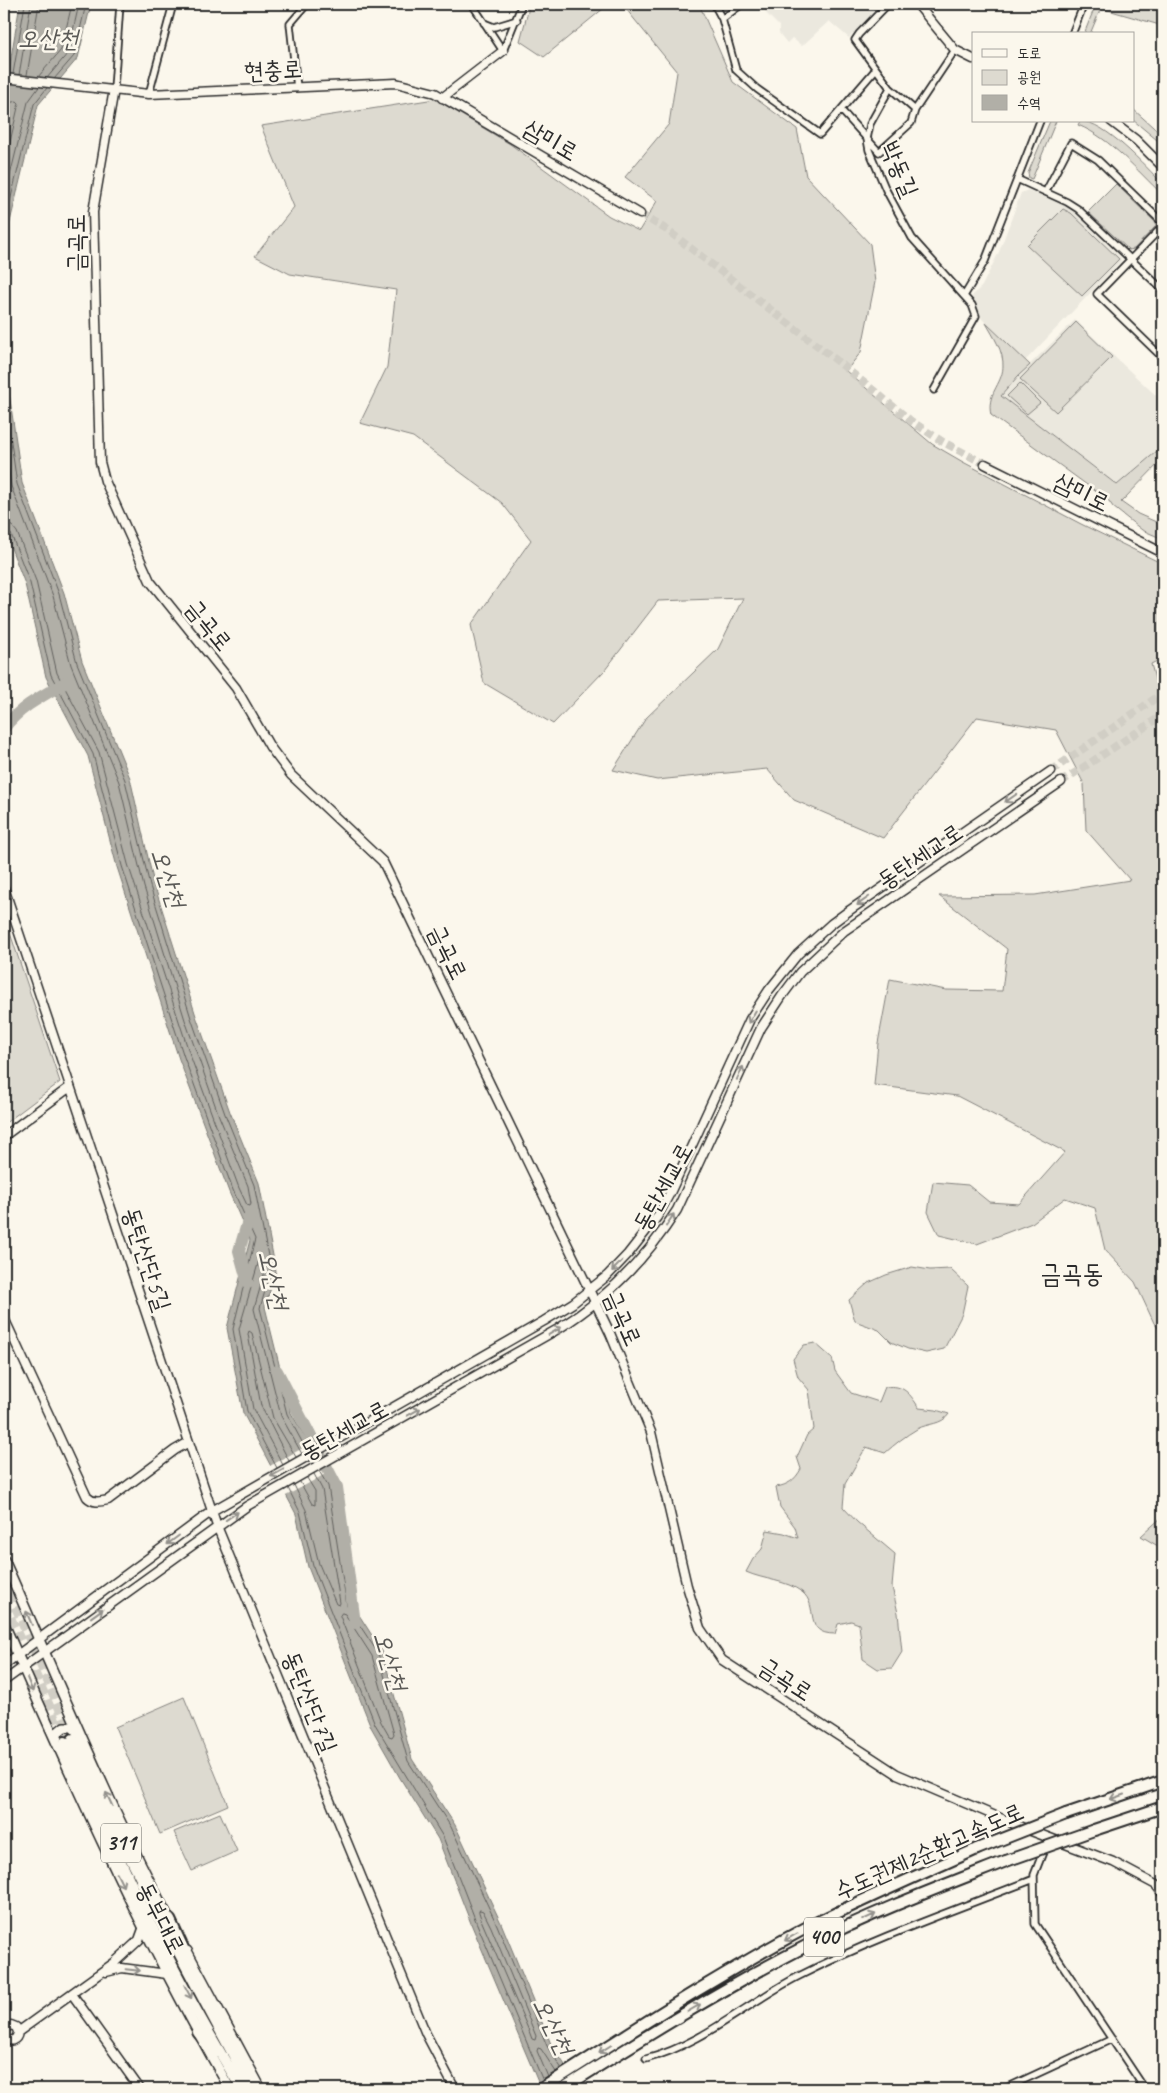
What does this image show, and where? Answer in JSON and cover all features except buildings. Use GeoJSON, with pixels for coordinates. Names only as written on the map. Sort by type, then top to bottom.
{"type":"FeatureCollection","features":[{"type":"Feature","properties":{"kind":"highway","name":"동부대로"},"geometry":{"type":"LineString","coordinates":[[68,1739],[108,1835],[164,1949],[242,2089]]}},
{"type":"Feature","properties":{"kind":"highway","name":"동부대로"},"geometry":{"type":"LineString","coordinates":[[68,1739],[169,1937],[252,2089]]}},
{"type":"Feature","properties":{"kind":"highway","name":"수도권제2순환고속도로"},"geometry":{"type":"LineString","coordinates":[[541,2089],[724,1975],[804,1929],[977,1849],[1066,1814],[1163,1781]]}},
{"type":"Feature","properties":{"kind":"highway","name":"수도권제2순환고속도로"},"geometry":{"type":"LineString","coordinates":[[562,2089],[652,2032],[731,1986],[812,1943],[908,1900],[1006,1861],[1163,1807]]}},
{"type":"Feature","properties":{"kind":"highway"},"geometry":{"type":"LineString","coordinates":[[170,1920],[188,1960],[219,2016],[246,2079]]}},
{"type":"Feature","properties":{"kind":"highway"},"geometry":{"type":"LineString","coordinates":[[198,2032],[230,2070]]}},
{"type":"Feature","properties":{"kind":"main road","name":"동부대로"},"geometry":{"type":"LineString","coordinates":[[5,1569],[44,1652],[95,1830],[166,1974],[230,2089]]}},
{"type":"Feature","properties":{"kind":"main road","name":"동부대로"},"geometry":{"type":"LineString","coordinates":[[4,1624],[23,1667],[68,1739],[114,1807],[170,1920],[261,2089]]}},
{"type":"Feature","properties":{"kind":"street"},"geometry":{"type":"LineString","coordinates":[[114,89],[120,4]]}},
{"type":"Feature","properties":{"kind":"street"},"geometry":{"type":"LineString","coordinates":[[149,94],[173,4]]}},
{"type":"Feature","properties":{"kind":"street"},"geometry":{"type":"LineString","coordinates":[[297,88],[290,24],[307,4]]}},
{"type":"Feature","properties":{"kind":"street"},"geometry":{"type":"LineString","coordinates":[[472,4],[503,52]]}},
{"type":"Feature","properties":{"kind":"street"},"geometry":{"type":"LineString","coordinates":[[442,98],[503,52],[522,4]]}},
{"type":"Feature","properties":{"kind":"street"},"geometry":{"type":"LineString","coordinates":[[714,4],[722,19],[736,70],[757,89],[820,134],[876,70]]}},
{"type":"Feature","properties":{"kind":"street"},"geometry":{"type":"LineString","coordinates":[[722,19],[742,4]]}},
{"type":"Feature","properties":{"kind":"street"},"geometry":{"type":"LineString","coordinates":[[888,4],[859,34],[856,40],[890,88],[915,110]]}},
{"type":"Feature","properties":{"kind":"street"},"geometry":{"type":"LineString","coordinates":[[918,4],[956,50],[972,58]]}},
{"type":"Feature","properties":{"kind":"street"},"geometry":{"type":"LineString","coordinates":[[1073,32],[1084,4]]}},
{"type":"Feature","properties":{"kind":"street"},"geometry":{"type":"LineString","coordinates":[[484,23],[494,27],[517,20]]}},
{"type":"Feature","properties":{"kind":"street"},"geometry":{"type":"LineString","coordinates":[[841,110],[879,152],[911,123],[915,110],[956,50]]}},
{"type":"Feature","properties":{"kind":"street","name":"현충로"},"geometry":{"type":"LineString","coordinates":[[4,78],[149,94],[396,83],[420,87],[442,98]]}},
{"type":"Feature","properties":{"kind":"street","name":"박동길"},"geometry":{"type":"LineString","coordinates":[[890,88],[870,124],[867,139],[869,150],[886,190],[908,232],[972,305],[976,316],[934,390]]}},
{"type":"Feature","properties":{"kind":"street","name":"금곡로"},"geometry":{"type":"LineString","coordinates":[[114,89],[93,212],[100,462],[105,481],[150,582],[236,688],[290,774],[383,862],[590,1290],[650,1432],[685,1578],[700,1628],[722,1660],[897,1774],[1048,1838],[1113,1862],[1156,1885],[1163,1894]]}},
{"type":"Feature","properties":{"kind":"street","name":"삼미로"},"geometry":{"type":"LineString","coordinates":[[442,98],[640,214]]}},
{"type":"Feature","properties":{"kind":"street"},"geometry":{"type":"LineString","coordinates":[[964,296],[985,261],[1040,122]]}},
{"type":"Feature","properties":{"kind":"street"},"geometry":{"type":"LineString","coordinates":[[1112,122],[1136,140],[1163,166]]}},
{"type":"Feature","properties":{"kind":"street"},"geometry":{"type":"LineString","coordinates":[[1046,192],[1071,143],[1098,160],[1163,224],[1097,294],[1163,358]]}},
{"type":"Feature","properties":{"kind":"street"},"geometry":{"type":"LineString","coordinates":[[1018,179],[1078,209],[1163,290]]}},
{"type":"Feature","properties":{"kind":"street","name":"삼미로"},"geometry":{"type":"LineString","coordinates":[[985,464],[1163,553]]}},
{"type":"Feature","properties":{"kind":"street","name":"동탄세교로"},"geometry":{"type":"LineString","coordinates":[[212,1510],[544,1321],[590,1290],[618,1266],[657,1217],[670,1193],[744,1032],[760,1002],[788,965],[831,924],[1051,771]]}},
{"type":"Feature","properties":{"kind":"street","name":"동탄세교로"},"geometry":{"type":"LineString","coordinates":[[217,1526],[247,1506],[558,1329],[596,1304],[639,1262],[660,1237],[677,1210],[759,1033],[771,1012],[800,972],[844,931],[1061,782]]}},
{"type":"Feature","properties":{"kind":"street","name":"동탄산단5길"},"geometry":{"type":"LineString","coordinates":[[4,888],[212,1510]]}},
{"type":"Feature","properties":{"kind":"street"},"geometry":{"type":"LineString","coordinates":[[4,1136],[70,1087]]}},
{"type":"Feature","properties":{"kind":"street"},"geometry":{"type":"LineString","coordinates":[[4,1318],[87,1497],[91,1500],[101,1502],[108,1500],[175,1450],[189,1442]]}},
{"type":"Feature","properties":{"kind":"street"},"geometry":{"type":"LineString","coordinates":[[4,1665],[212,1510]]}},
{"type":"Feature","properties":{"kind":"street","name":"동탄산단7길"},"geometry":{"type":"LineString","coordinates":[[212,1510],[426,2034],[455,2089]]}},
{"type":"Feature","properties":{"kind":"street"},"geometry":{"type":"LineString","coordinates":[[4,1681],[217,1526]]}},
{"type":"Feature","properties":{"kind":"street"},"geometry":{"type":"LineString","coordinates":[[1048,1838],[1034,1879],[1035,1924],[1145,2089]]}},
{"type":"Feature","properties":{"kind":"street"},"geometry":{"type":"LineString","coordinates":[[646,2059],[679,2048],[798,1976],[893,1934],[1034,1879]]}},
{"type":"Feature","properties":{"kind":"street"},"geometry":{"type":"LineString","coordinates":[[5,2040],[15,2039],[18,2032],[114,1963],[139,1940],[143,1929]]}},
{"type":"Feature","properties":{"kind":"street"},"geometry":{"type":"LineString","coordinates":[[99,1974],[122,1968],[166,1974]]}},
{"type":"Feature","properties":{"kind":"street"},"geometry":{"type":"LineString","coordinates":[[72,1994],[140,2089]]}},
{"type":"Feature","properties":{"kind":"street"},"geometry":{"type":"LineString","coordinates":[[5,2025],[14,2026],[18,2032]]}},
{"type":"Feature","properties":{"kind":"street"},"geometry":{"type":"LineString","coordinates":[[1004,2089],[1112,2039]]}},
{"type":"Feature","properties":{"kind":"shaded area"},"geometry":{"type":"Polygon","coordinates":[[[769,4],[881,4],[849,38],[829,21],[802,46],[792,38],[787,43],[779,33],[779,26],[765,12],[770,7],[769,4]]]}},
{"type":"Feature","properties":{"kind":"shaded area"},"geometry":{"type":"Polygon","coordinates":[[[1028,190],[1063,204],[1073,211],[1121,258],[1121,261],[1025,361],[982,319],[972,296],[982,286],[999,252],[1021,193],[1028,190]]]}},
{"type":"Feature","properties":{"kind":"shaded area"},"geometry":{"type":"Polygon","coordinates":[[[1075,320],[1163,402],[1163,446],[1117,485],[1001,396],[1018,376],[1075,320]]]}},
{"type":"Feature","properties":{"kind":"green space"},"geometry":{"type":"Polygon","coordinates":[[[530,4],[609,4],[544,57],[520,41],[530,4]]]}},
{"type":"Feature","properties":{"kind":"green space"},"geometry":{"type":"Polygon","coordinates":[[[622,4],[699,4],[733,82],[797,129],[806,176],[870,244],[875,282],[861,352],[846,371],[932,444],[1081,524],[1163,564],[1163,658],[1151,664],[1158,690],[1163,696],[1163,1334],[1154,1323],[1135,1282],[1105,1250],[1095,1208],[1065,1198],[1032,1223],[977,1244],[939,1235],[928,1212],[933,1182],[968,1185],[989,1202],[1019,1204],[1065,1152],[957,1096],[874,1085],[878,1043],[890,979],[946,990],[1002,991],[1007,949],[939,896],[1035,895],[1130,880],[1086,830],[1084,784],[1056,730],[977,717],[883,838],[794,800],[767,769],[657,780],[613,770],[646,718],[718,649],[743,598],[658,601],[605,670],[553,724],[484,683],[471,625],[531,540],[502,503],[413,437],[360,423],[387,367],[396,290],[290,274],[255,256],[294,207],[261,126],[435,99],[510,144],[609,216],[639,231],[657,201],[625,177],[669,124],[677,72],[622,4]]]}},
{"type":"Feature","properties":{"kind":"green space"},"geometry":{"type":"Polygon","coordinates":[[[1096,4],[1147,5],[1163,10],[1163,26],[1101,8],[1091,32],[1085,32],[1096,4]]]}},
{"type":"Feature","properties":{"kind":"green space"},"geometry":{"type":"Polygon","coordinates":[[[1134,110],[1163,136],[1163,145],[1134,121],[1134,110]]]}},
{"type":"Feature","properties":{"kind":"green space"},"geometry":{"type":"Polygon","coordinates":[[[1050,122],[1056,122],[1032,179],[1029,178],[1028,173],[1050,122]]]}},
{"type":"Feature","properties":{"kind":"green space"},"geometry":{"type":"Polygon","coordinates":[[[1080,122],[1090,123],[1113,136],[1163,184],[1163,195],[1124,156],[1102,138],[1078,125],[1080,122]]]}},
{"type":"Feature","properties":{"kind":"green space"},"geometry":{"type":"Polygon","coordinates":[[[1116,184],[1155,222],[1156,226],[1134,249],[1129,250],[1088,212],[1116,184]]]}},
{"type":"Feature","properties":{"kind":"green space"},"geometry":{"type":"Polygon","coordinates":[[[1063,209],[1071,213],[1119,259],[1082,296],[1027,245],[1063,209]]]}},
{"type":"Feature","properties":{"kind":"green space"},"geometry":{"type":"Polygon","coordinates":[[[1076,322],[1112,357],[1056,412],[1020,379],[1076,322]]]}},
{"type":"Feature","properties":{"kind":"green space"},"geometry":{"type":"Polygon","coordinates":[[[986,323],[1030,365],[1001,396],[1117,485],[1163,446],[1163,459],[1121,502],[1138,514],[1163,525],[1163,539],[1142,530],[1113,507],[1109,501],[991,415],[992,395],[1002,373],[1003,361],[998,344],[986,323]]]}},
{"type":"Feature","properties":{"kind":"green space"},"geometry":{"type":"Polygon","coordinates":[[[1020,383],[1040,403],[1027,414],[1007,396],[1020,383]]]}},
{"type":"Feature","properties":{"kind":"green space"},"geometry":{"type":"Polygon","coordinates":[[[4,915],[60,1082],[4,1124],[4,915]]]}},
{"type":"Feature","properties":{"kind":"green space"},"geometry":{"type":"Polygon","coordinates":[[[912,1267],[930,1270],[950,1269],[968,1286],[962,1314],[944,1349],[926,1353],[908,1349],[891,1342],[879,1330],[855,1321],[849,1300],[868,1283],[912,1267]]]}},
{"type":"Feature","properties":{"kind":"green space"},"geometry":{"type":"Polygon","coordinates":[[[815,1343],[832,1358],[835,1371],[851,1393],[879,1402],[885,1387],[897,1387],[906,1391],[919,1408],[949,1414],[943,1420],[921,1427],[900,1440],[885,1453],[866,1447],[845,1484],[843,1507],[857,1522],[895,1554],[892,1587],[898,1613],[902,1652],[892,1668],[878,1669],[863,1659],[859,1624],[851,1621],[838,1624],[835,1634],[825,1633],[818,1629],[815,1624],[810,1604],[802,1592],[789,1585],[746,1572],[753,1559],[762,1549],[767,1530],[798,1538],[795,1527],[780,1507],[776,1487],[791,1481],[799,1473],[801,1469],[797,1457],[807,1435],[814,1429],[809,1390],[798,1377],[793,1359],[804,1345],[815,1343]]]}},
{"type":"Feature","properties":{"kind":"green space"},"geometry":{"type":"Polygon","coordinates":[[[1163,1516],[1163,1549],[1141,1536],[1163,1516]]]}},
{"type":"Feature","properties":{"kind":"green space"},"geometry":{"type":"Polygon","coordinates":[[[184,1697],[228,1805],[160,1834],[115,1727],[184,1697]]]}},
{"type":"Feature","properties":{"kind":"green space"},"geometry":{"type":"Polygon","coordinates":[[[220,1813],[237,1851],[192,1871],[174,1832],[220,1813]]]}},
{"type":"Feature","properties":{"kind":"water","name":"오산천"},"geometry":{"type":"Polygon","coordinates":[[[20,4],[91,4],[78,58],[38,105],[4,247],[4,99],[20,4]]]}},
{"type":"Feature","properties":{"kind":"water","name":"오산천"},"geometry":{"type":"Polygon","coordinates":[[[4,358],[22,483],[64,593],[82,661],[130,778],[154,884],[196,1016],[230,1112],[259,1183],[276,1271],[265,1307],[291,1413],[333,1484],[352,1604],[382,1651],[412,1759],[455,1825],[501,1923],[551,2044],[581,2089],[541,2089],[472,1926],[438,1839],[371,1727],[308,1567],[296,1514],[243,1413],[227,1328],[250,1240],[229,1192],[179,1059],[117,867],[88,756],[46,677],[25,584],[4,530],[4,358]]]}},
{"type":"Feature","properties":{"kind":"pier"},"geometry":{"type":"Polygon","coordinates":[[[312,1443],[329,1472],[284,1497],[268,1467],[312,1443]]]}},
{"type":"Feature","properties":{"kind":"waterway"},"geometry":{"type":"LineString","coordinates":[[4,728],[25,707],[68,681]]}},
{"type":"Feature","properties":{"kind":"waterway","name":"오산천"},"geometry":{"type":"LineString","coordinates":[[248,1283],[239,1251],[250,1214]]}},
{"type":"Feature","properties":{"kind":"waterway","name":"오산천"},"geometry":{"type":"LineString","coordinates":[[277,1371],[337,1487],[355,1623]]}},
{"type":"Feature","properties":{"kind":"tunnel"},"geometry":{"type":"LineString","coordinates":[[640,214],[667,230],[836,360],[911,421],[943,442],[985,464]]}},
{"type":"Feature","properties":{"kind":"tunnel"},"geometry":{"type":"LineString","coordinates":[[1051,771],[1163,693]]}},
{"type":"Feature","properties":{"kind":"tunnel"},"geometry":{"type":"LineString","coordinates":[[1061,782],[1163,715]]}},
{"type":"Feature","properties":{"kind":"tunnel"},"geometry":{"type":"LineString","coordinates":[[4,1579],[73,1739]]}},
{"type":"Feature","properties":{"kind":"tunnel"},"geometry":{"type":"LineString","coordinates":[[4,1604],[65,1742]]}},
{"type":"Feature","properties":{"kind":"district","name":"금곡동"},"geometry":{"type":"Point","coordinates":[1072,1273]}}]}
